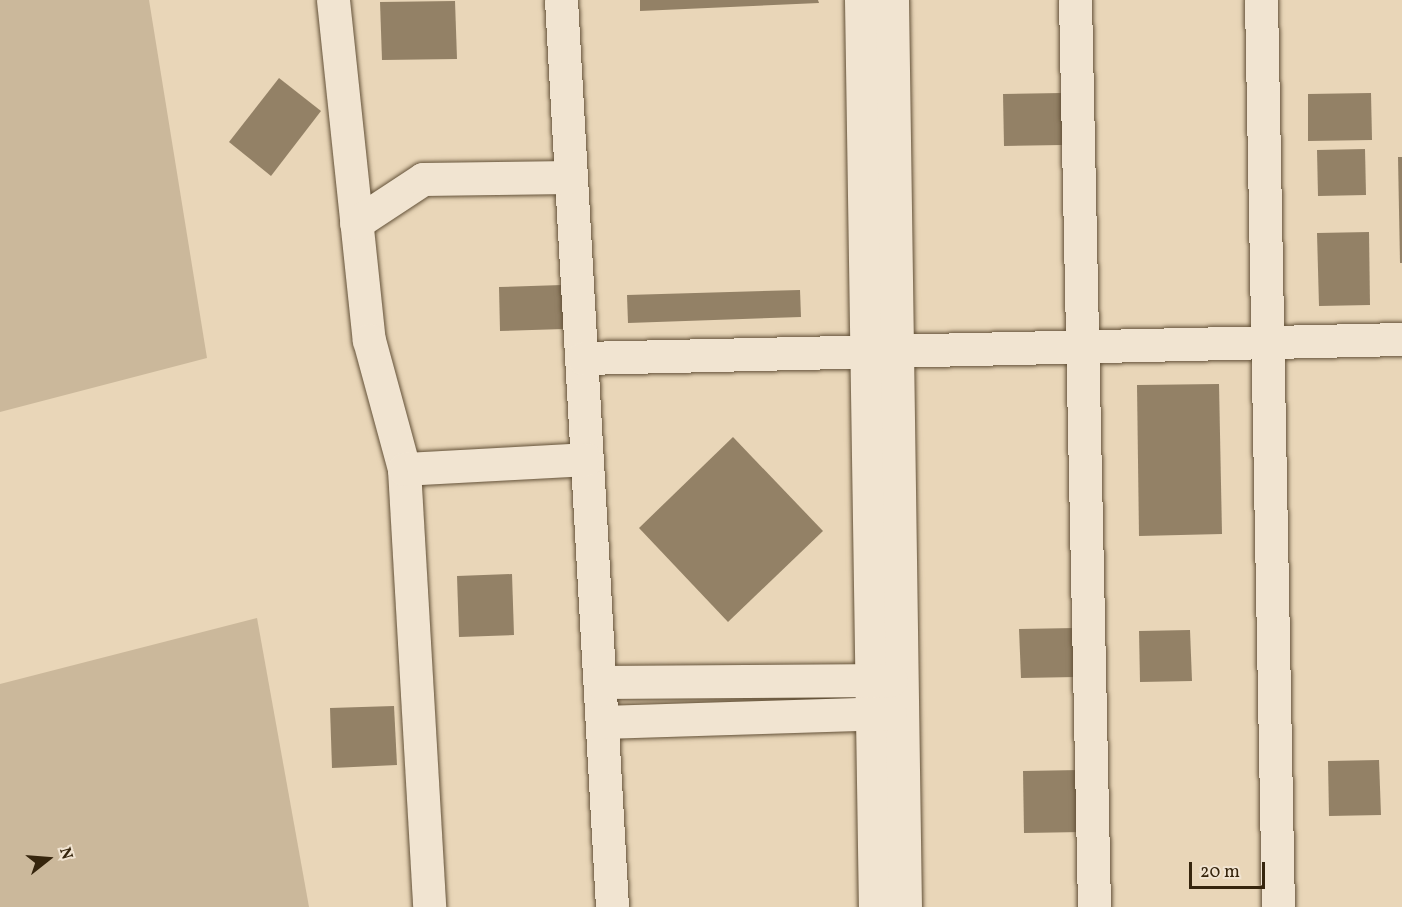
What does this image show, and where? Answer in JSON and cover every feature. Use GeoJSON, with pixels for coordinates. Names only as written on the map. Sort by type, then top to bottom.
{"type":"FeatureCollection","features":[{"type":"Feature","properties":{"kind":"street"},"geometry":{"type":"LineString","coordinates":[[333,0],[369,340],[404,468],[429,907]]}},
{"type":"Feature","properties":{"kind":"street"},"geometry":{"type":"LineString","coordinates":[[561,0],[570,177],[584,358],[586,459],[601,682],[612,907]]}},
{"type":"Feature","properties":{"kind":"street"},"geometry":{"type":"LineString","coordinates":[[861,0],[865,350],[885,681]]}},
{"type":"Feature","properties":{"kind":"street"},"geometry":{"type":"LineString","coordinates":[[875,907],[885,713],[897,348],[892,0]]}},
{"type":"Feature","properties":{"kind":"street"},"geometry":{"type":"LineString","coordinates":[[1075,0],[1094,907]]}},
{"type":"Feature","properties":{"kind":"street"},"geometry":{"type":"LineString","coordinates":[[1261,0],[1278,907]]}},
{"type":"Feature","properties":{"kind":"street"},"geometry":{"type":"LineString","coordinates":[[356,223],[423,179],[570,177]]}},
{"type":"Feature","properties":{"kind":"street"},"geometry":{"type":"LineString","coordinates":[[584,358],[897,348],[1402,339]]}},
{"type":"Feature","properties":{"kind":"street"},"geometry":{"type":"LineString","coordinates":[[404,468],[586,459]]}},
{"type":"Feature","properties":{"kind":"street"},"geometry":{"type":"LineString","coordinates":[[601,682],[885,681]]}},
{"type":"Feature","properties":{"kind":"street"},"geometry":{"type":"LineString","coordinates":[[602,722],[885,713]]}},
{"type":"Feature","properties":{"kind":"street"},"geometry":{"type":"LineString","coordinates":[[885,713],[905,907]]}},
{"type":"Feature","properties":{"kind":"shaded area"},"geometry":{"type":"Polygon","coordinates":[[[0,0],[149,0],[207,358],[0,412],[0,0]]]}},
{"type":"Feature","properties":{"kind":"shaded area"},"geometry":{"type":"Polygon","coordinates":[[[257,618],[309,907],[0,907],[0,684],[257,618]]]}},
{"type":"Feature","properties":{"kind":"building"},"geometry":{"type":"Polygon","coordinates":[[[640,0],[818,0],[819,3],[640,11],[640,0]]]}},
{"type":"Feature","properties":{"kind":"building"},"geometry":{"type":"Polygon","coordinates":[[[455,1],[457,59],[382,60],[380,2],[455,1]]]}},
{"type":"Feature","properties":{"kind":"building"},"geometry":{"type":"Polygon","coordinates":[[[279,78],[321,111],[271,176],[229,142],[279,78]]]}},
{"type":"Feature","properties":{"kind":"building"},"geometry":{"type":"Polygon","coordinates":[[[1062,93],[1062,145],[1004,146],[1003,94],[1062,93]]]}},
{"type":"Feature","properties":{"kind":"building"},"geometry":{"type":"Polygon","coordinates":[[[1371,93],[1372,140],[1308,141],[1308,94],[1371,93]]]}},
{"type":"Feature","properties":{"kind":"building"},"geometry":{"type":"Polygon","coordinates":[[[1365,149],[1366,195],[1318,196],[1317,150],[1365,149]]]}},
{"type":"Feature","properties":{"kind":"building"},"geometry":{"type":"Polygon","coordinates":[[[1398,157],[1402,157],[1402,263],[1400,263],[1398,157]]]}},
{"type":"Feature","properties":{"kind":"building"},"geometry":{"type":"Polygon","coordinates":[[[1369,232],[1370,305],[1319,306],[1317,233],[1369,232]]]}},
{"type":"Feature","properties":{"kind":"building"},"geometry":{"type":"Polygon","coordinates":[[[562,285],[564,329],[500,331],[499,287],[562,285]]]}},
{"type":"Feature","properties":{"kind":"building"},"geometry":{"type":"Polygon","coordinates":[[[800,290],[801,317],[628,323],[627,295],[800,290]]]}},
{"type":"Feature","properties":{"kind":"building"},"geometry":{"type":"Polygon","coordinates":[[[1219,384],[1222,534],[1139,536],[1137,385],[1219,384]]]}},
{"type":"Feature","properties":{"kind":"building"},"geometry":{"type":"Polygon","coordinates":[[[733,437],[823,531],[728,622],[639,528],[733,437]]]}},
{"type":"Feature","properties":{"kind":"building"},"geometry":{"type":"Polygon","coordinates":[[[512,574],[514,635],[459,637],[457,576],[512,574]]]}},
{"type":"Feature","properties":{"kind":"building"},"geometry":{"type":"Polygon","coordinates":[[[1075,628],[1076,677],[1021,678],[1019,629],[1075,628]]]}},
{"type":"Feature","properties":{"kind":"building"},"geometry":{"type":"Polygon","coordinates":[[[1190,630],[1192,681],[1140,682],[1139,631],[1190,630]]]}},
{"type":"Feature","properties":{"kind":"building"},"geometry":{"type":"Polygon","coordinates":[[[394,706],[397,765],[332,768],[330,708],[394,706]]]}},
{"type":"Feature","properties":{"kind":"building"},"geometry":{"type":"Polygon","coordinates":[[[1379,760],[1381,815],[1329,816],[1328,761],[1379,760]]]}},
{"type":"Feature","properties":{"kind":"building"},"geometry":{"type":"Polygon","coordinates":[[[1080,770],[1082,832],[1024,833],[1023,771],[1080,770]]]}}]}
